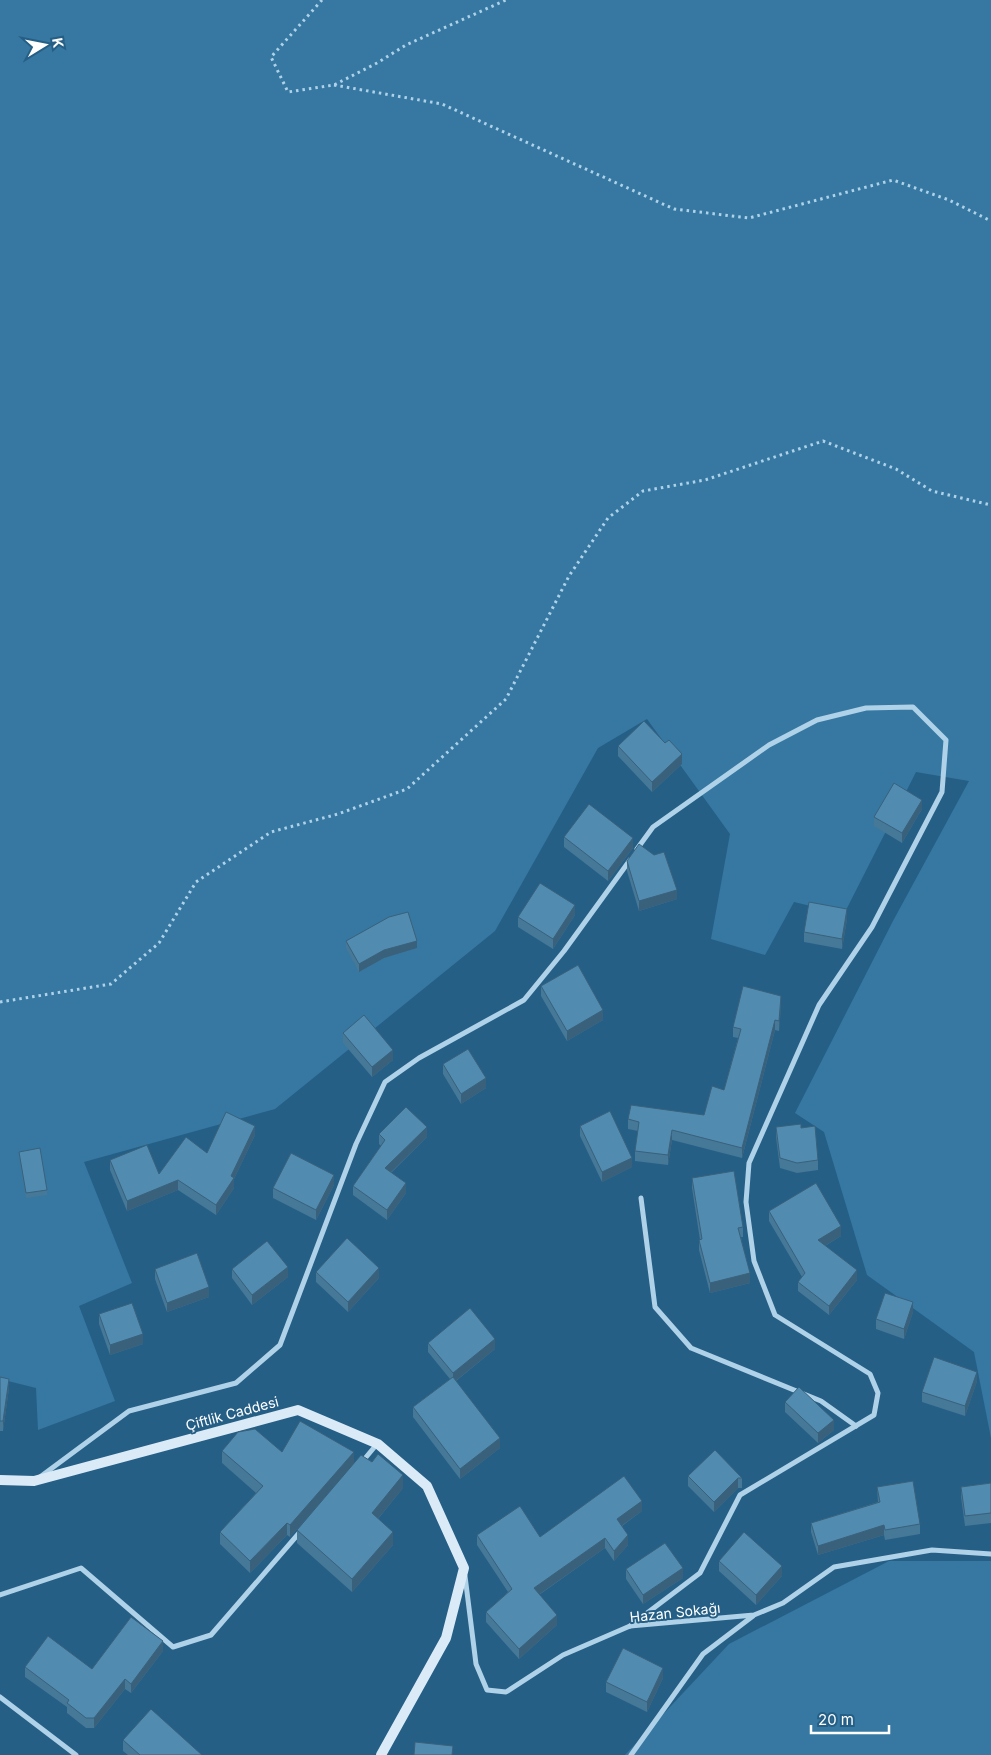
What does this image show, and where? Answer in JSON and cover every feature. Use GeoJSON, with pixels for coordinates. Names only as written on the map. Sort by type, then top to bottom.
{"type":"FeatureCollection","features":[{"type":"Feature","properties":{"kind":"street"},"geometry":{"type":"LineString","coordinates":[[34,1481],[129,1412],[236,1383],[280,1345],[356,1144],[385,1082],[419,1058],[524,1000],[564,951],[653,827],[769,745],[817,720],[866,708],[913,707],[946,740],[942,792],[872,927],[820,1005],[749,1163],[746,1202],[754,1261],[774,1315],[870,1374],[878,1393],[874,1415],[740,1494],[700,1573],[630,1626]]}},
{"type":"Feature","properties":{"kind":"street"},"geometry":{"type":"LineString","coordinates":[[641,1198],[655,1307],[691,1348],[821,1401],[856,1426]]}},
{"type":"Feature","properties":{"kind":"street","name":"Çiftlik Caddesi"},"geometry":{"type":"LineString","coordinates":[[0,1480],[34,1481],[298,1410],[378,1444],[427,1486],[464,1568]]}},
{"type":"Feature","properties":{"kind":"street"},"geometry":{"type":"LineString","coordinates":[[358,1466],[378,1444]]}},
{"type":"Feature","properties":{"kind":"street"},"geometry":{"type":"LineString","coordinates":[[0,1595],[81,1568],[173,1647],[211,1635],[307,1524]]}},
{"type":"Feature","properties":{"kind":"street","name":"Hazan Sokağı"},"geometry":{"type":"LineString","coordinates":[[464,1568],[476,1664],[487,1690],[506,1692],[563,1655],[630,1626],[754,1616],[783,1603],[834,1567],[932,1550],[991,1554]]}},
{"type":"Feature","properties":{"kind":"street"},"geometry":{"type":"LineString","coordinates":[[381,1755],[446,1638],[464,1568]]}},
{"type":"Feature","properties":{"kind":"street"},"geometry":{"type":"LineString","coordinates":[[631,1755],[703,1654],[754,1616]]}},
{"type":"Feature","properties":{"kind":"street"},"geometry":{"type":"LineString","coordinates":[[0,1697],[76,1755]]}},
{"type":"Feature","properties":{"kind":"path"},"geometry":{"type":"LineString","coordinates":[[322,0],[271,57],[288,92],[334,85],[377,63],[406,45],[506,0]]}},
{"type":"Feature","properties":{"kind":"path"},"geometry":{"type":"LineString","coordinates":[[334,85],[442,104],[674,209],[749,218],[893,180],[949,200],[991,221]]}},
{"type":"Feature","properties":{"kind":"path"},"geometry":{"type":"LineString","coordinates":[[0,1002],[111,984],[159,943],[196,882],[271,832],[338,814],[407,789],[506,699],[569,576],[608,518],[643,491],[705,480],[823,441],[896,468],[932,491],[991,505]]}},
{"type":"Feature","properties":{"kind":"shaded area"},"geometry":{"type":"Polygon","coordinates":[[[0,0],[991,0],[991,1438],[974,1352],[867,1275],[824,1132],[795,1113],[893,921],[969,781],[916,772],[844,914],[794,902],[765,955],[711,939],[730,834],[647,719],[598,748],[495,931],[275,1109],[84,1162],[132,1283],[79,1306],[115,1401],[38,1430],[36,1388],[0,1379],[0,0]]]}},
{"type":"Feature","properties":{"kind":"shaded area"},"geometry":{"type":"Polygon","coordinates":[[[889,1561],[991,1561],[991,1755],[625,1755],[729,1644],[889,1561]]]}},
{"type":"Feature","properties":{"kind":"building"},"geometry":{"type":"Polygon","coordinates":[[[644,721],[665,743],[669,740],[682,754],[652,782],[618,746],[644,721]]]}},
{"type":"Feature","properties":{"kind":"building"},"geometry":{"type":"Polygon","coordinates":[[[894,783],[922,800],[902,833],[874,817],[894,783]]]}},
{"type":"Feature","properties":{"kind":"building"},"geometry":{"type":"Polygon","coordinates":[[[589,804],[633,838],[608,871],[564,837],[589,804]]]}},
{"type":"Feature","properties":{"kind":"building"},"geometry":{"type":"Polygon","coordinates":[[[639,844],[654,855],[664,852],[677,890],[639,901],[627,861],[639,844]]]}},
{"type":"Feature","properties":{"kind":"building"},"geometry":{"type":"Polygon","coordinates":[[[540,883],[575,905],[553,939],[518,917],[540,883]]]}},
{"type":"Feature","properties":{"kind":"building"},"geometry":{"type":"Polygon","coordinates":[[[809,902],[847,909],[842,939],[804,932],[809,902]]]}},
{"type":"Feature","properties":{"kind":"building"},"geometry":{"type":"Polygon","coordinates":[[[408,912],[417,941],[384,950],[359,964],[346,941],[389,917],[408,912]]]}},
{"type":"Feature","properties":{"kind":"building"},"geometry":{"type":"Polygon","coordinates":[[[578,965],[603,1010],[567,1031],[541,986],[578,965]]]}},
{"type":"Feature","properties":{"kind":"building"},"geometry":{"type":"Polygon","coordinates":[[[743,986],[781,996],[779,1021],[775,1020],[742,1148],[672,1130],[668,1155],[635,1151],[639,1122],[628,1119],[631,1105],[704,1115],[712,1086],[724,1090],[741,1029],[733,1027],[743,986]]]}},
{"type":"Feature","properties":{"kind":"building"},"geometry":{"type":"Polygon","coordinates":[[[364,1015],[393,1050],[372,1067],[343,1033],[364,1015]]]}},
{"type":"Feature","properties":{"kind":"building"},"geometry":{"type":"Polygon","coordinates":[[[468,1049],[486,1078],[461,1094],[443,1064],[468,1049]]]}},
{"type":"Feature","properties":{"kind":"building"},"geometry":{"type":"Polygon","coordinates":[[[406,1107],[427,1127],[385,1168],[406,1183],[387,1210],[353,1186],[385,1140],[379,1134],[406,1107]]]}},
{"type":"Feature","properties":{"kind":"building"},"geometry":{"type":"Polygon","coordinates":[[[610,1111],[632,1158],[602,1172],[580,1126],[610,1111]]]}},
{"type":"Feature","properties":{"kind":"building"},"geometry":{"type":"Polygon","coordinates":[[[226,1112],[255,1126],[231,1176],[234,1178],[216,1205],[178,1180],[127,1201],[110,1160],[147,1145],[159,1174],[186,1137],[207,1153],[226,1112]]]}},
{"type":"Feature","properties":{"kind":"building"},"geometry":{"type":"Polygon","coordinates":[[[801,1124],[801,1128],[815,1126],[818,1160],[797,1163],[780,1158],[776,1127],[801,1124]]]}},
{"type":"Feature","properties":{"kind":"building"},"geometry":{"type":"Polygon","coordinates":[[[40,1148],[47,1190],[26,1193],[19,1152],[40,1148]]]}},
{"type":"Feature","properties":{"kind":"building"},"geometry":{"type":"Polygon","coordinates":[[[291,1153],[334,1175],[316,1210],[273,1188],[291,1153]]]}},
{"type":"Feature","properties":{"kind":"building"},"geometry":{"type":"Polygon","coordinates":[[[734,1171],[743,1227],[738,1228],[750,1273],[710,1283],[699,1240],[702,1239],[692,1178],[734,1171]]]}},
{"type":"Feature","properties":{"kind":"building"},"geometry":{"type":"Polygon","coordinates":[[[816,1183],[841,1226],[818,1240],[857,1270],[829,1306],[798,1282],[805,1273],[769,1211],[816,1183]]]}},
{"type":"Feature","properties":{"kind":"building"},"geometry":{"type":"Polygon","coordinates":[[[347,1238],[379,1268],[348,1302],[316,1272],[347,1238]]]}},
{"type":"Feature","properties":{"kind":"building"},"geometry":{"type":"Polygon","coordinates":[[[267,1241],[288,1267],[252,1295],[232,1269],[267,1241]]]}},
{"type":"Feature","properties":{"kind":"building"},"geometry":{"type":"Polygon","coordinates":[[[197,1253],[209,1287],[167,1303],[155,1269],[197,1253]]]}},
{"type":"Feature","properties":{"kind":"building"},"geometry":{"type":"Polygon","coordinates":[[[885,1293],[913,1302],[904,1329],[876,1319],[885,1293]]]}},
{"type":"Feature","properties":{"kind":"building"},"geometry":{"type":"Polygon","coordinates":[[[132,1303],[143,1334],[110,1345],[99,1314],[132,1303]]]}},
{"type":"Feature","properties":{"kind":"building"},"geometry":{"type":"Polygon","coordinates":[[[470,1308],[495,1339],[453,1373],[428,1343],[470,1308]]]}},
{"type":"Feature","properties":{"kind":"building"},"geometry":{"type":"Polygon","coordinates":[[[934,1357],[977,1372],[965,1406],[922,1392],[934,1357]]]}},
{"type":"Feature","properties":{"kind":"building"},"geometry":{"type":"Polygon","coordinates":[[[0,1377],[9,1379],[3,1421],[0,1421],[0,1377]]]}},
{"type":"Feature","properties":{"kind":"building"},"geometry":{"type":"Polygon","coordinates":[[[453,1377],[500,1438],[460,1469],[413,1407],[453,1377]]]}},
{"type":"Feature","properties":{"kind":"building"},"geometry":{"type":"Polygon","coordinates":[[[799,1387],[834,1420],[818,1433],[785,1402],[799,1387]]]}},
{"type":"Feature","properties":{"kind":"building"},"geometry":{"type":"Polygon","coordinates":[[[300,1421],[354,1452],[290,1525],[287,1523],[250,1561],[220,1532],[263,1486],[222,1451],[238,1432],[255,1429],[282,1452],[300,1421]]]}},
{"type":"Feature","properties":{"kind":"building"},"geometry":{"type":"Polygon","coordinates":[[[715,1450],[742,1478],[738,1478],[714,1502],[688,1476],[715,1450]]]}},
{"type":"Feature","properties":{"kind":"building"},"geometry":{"type":"Polygon","coordinates":[[[378,1454],[403,1475],[372,1513],[393,1532],[352,1579],[297,1530],[361,1455],[372,1462],[378,1454]]]}},
{"type":"Feature","properties":{"kind":"building"},"geometry":{"type":"Polygon","coordinates":[[[624,1476],[642,1501],[617,1519],[628,1535],[614,1551],[605,1538],[534,1588],[557,1615],[519,1649],[486,1612],[512,1589],[477,1535],[520,1506],[540,1537],[624,1476]]]}},
{"type":"Feature","properties":{"kind":"building"},"geometry":{"type":"Polygon","coordinates":[[[913,1481],[920,1524],[885,1530],[884,1525],[818,1546],[811,1523],[880,1502],[877,1487],[913,1481]]]}},
{"type":"Feature","properties":{"kind":"building"},"geometry":{"type":"Polygon","coordinates":[[[991,1483],[991,1513],[965,1516],[961,1487],[991,1483]]]}},
{"type":"Feature","properties":{"kind":"building"},"geometry":{"type":"Polygon","coordinates":[[[744,1532],[782,1566],[756,1595],[719,1561],[744,1532]]]}},
{"type":"Feature","properties":{"kind":"building"},"geometry":{"type":"Polygon","coordinates":[[[665,1543],[683,1568],[643,1595],[626,1569],[665,1543]]]}},
{"type":"Feature","properties":{"kind":"building"},"geometry":{"type":"Polygon","coordinates":[[[131,1617],[163,1641],[131,1684],[125,1679],[94,1718],[86,1718],[67,1703],[69,1700],[25,1667],[48,1636],[92,1669],[131,1617]]]}},
{"type":"Feature","properties":{"kind":"building"},"geometry":{"type":"Polygon","coordinates":[[[623,1648],[663,1668],[647,1702],[606,1682],[623,1648]]]}},
{"type":"Feature","properties":{"kind":"building"},"geometry":{"type":"Polygon","coordinates":[[[151,1709],[202,1755],[140,1755],[123,1740],[151,1709]]]}},
{"type":"Feature","properties":{"kind":"building"},"geometry":{"type":"Polygon","coordinates":[[[415,1742],[453,1746],[452,1755],[414,1755],[415,1742]]]}}]}
